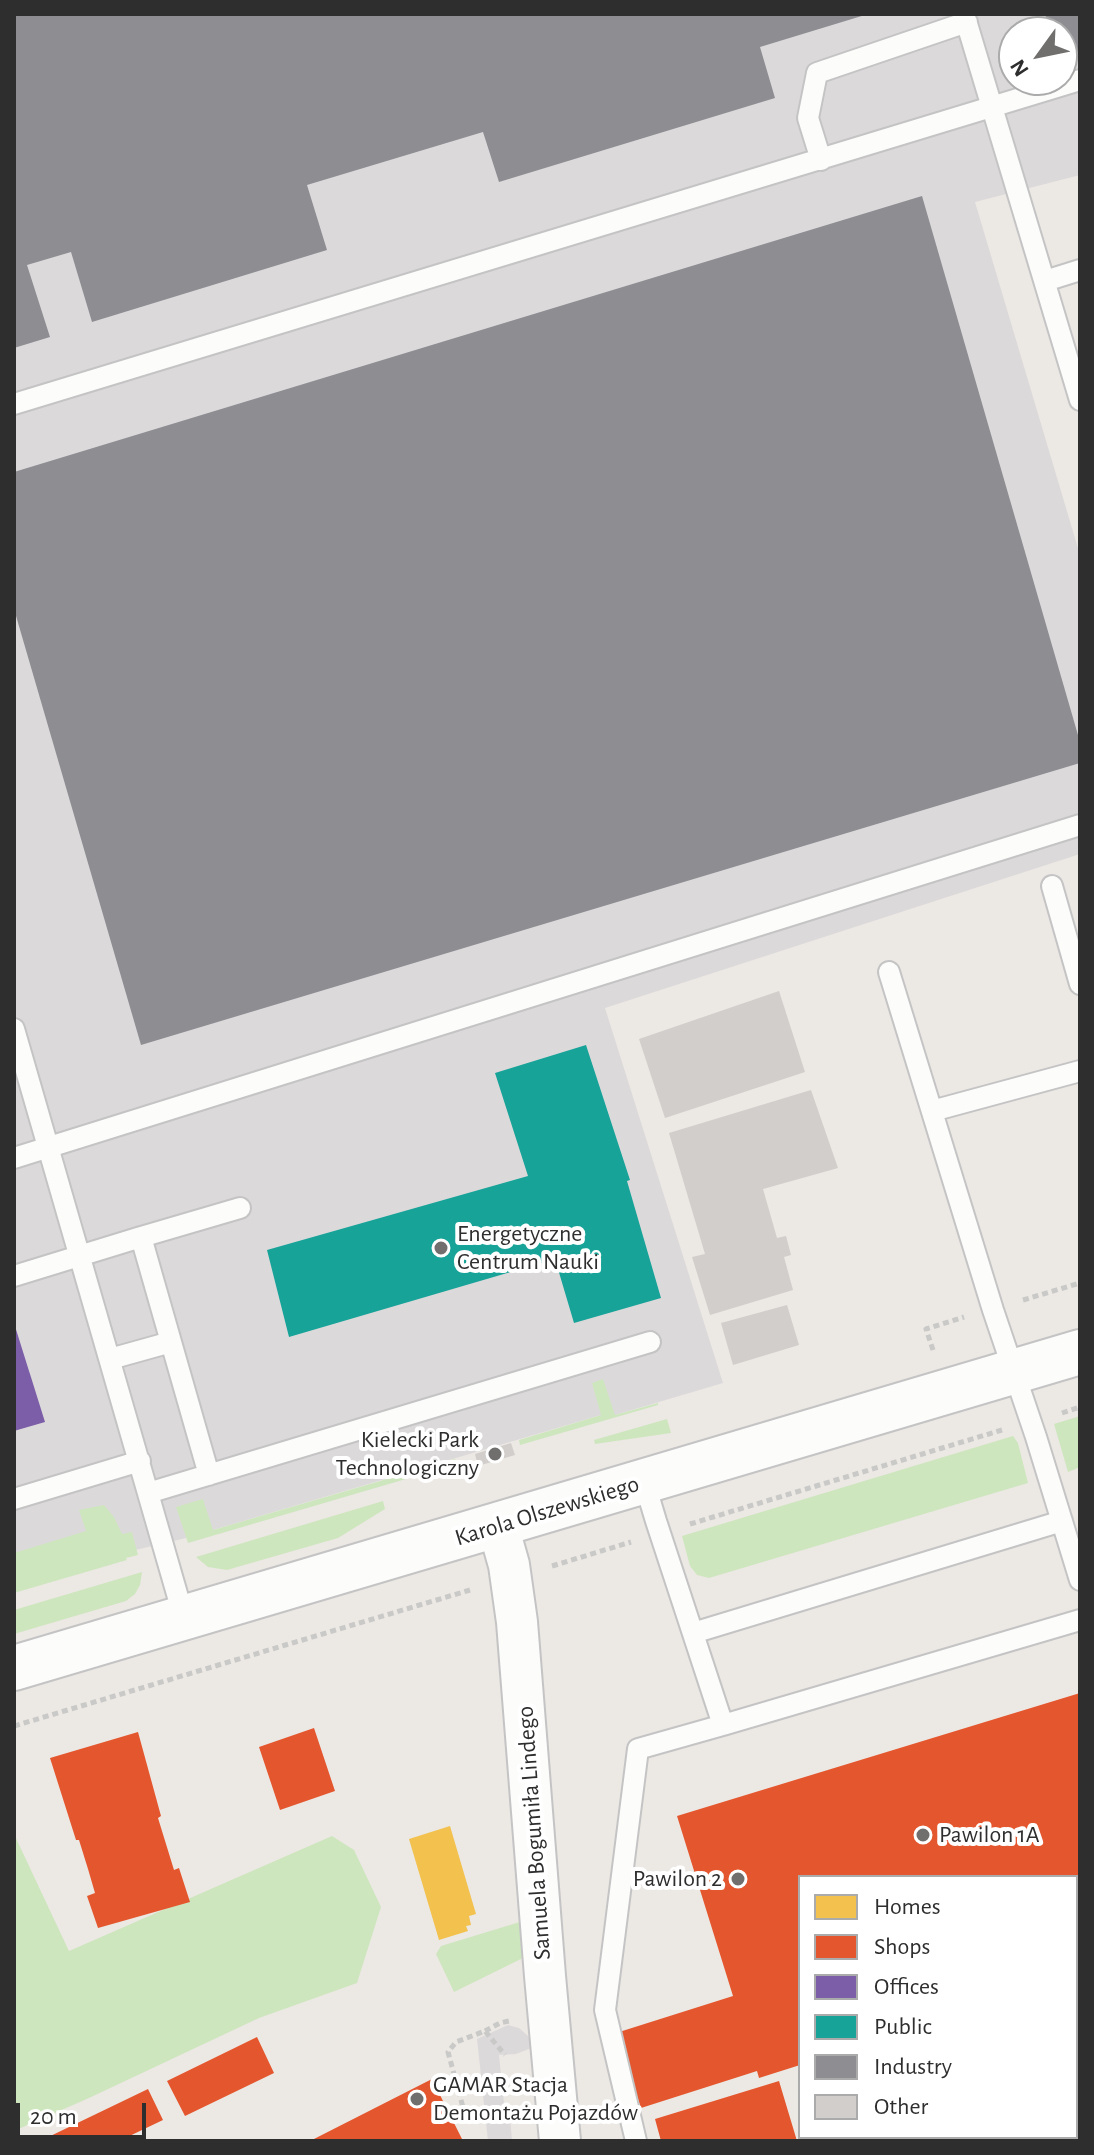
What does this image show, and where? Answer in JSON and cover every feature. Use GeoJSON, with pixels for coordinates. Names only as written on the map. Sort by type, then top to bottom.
{"type":"FeatureCollection","features":[{"type":"Feature","properties":{"kind":"street","name":"Karola Olszewskiego"},"geometry":{"type":"LineString","coordinates":[[14,1668],[1080,1352]]}},
{"type":"Feature","properties":{"kind":"street","name":"Samuela Bogumiła Lindego"},"geometry":{"type":"LineString","coordinates":[[498,1526],[511,1578],[517,1622],[560,2141]]}},
{"type":"Feature","properties":{"kind":"lane"},"geometry":{"type":"LineString","coordinates":[[821,160],[808,118],[817,73],[966,18],[1080,400]]}},
{"type":"Feature","properties":{"kind":"lane"},"geometry":{"type":"LineString","coordinates":[[14,404],[1080,80]]}},
{"type":"Feature","properties":{"kind":"lane"},"geometry":{"type":"LineString","coordinates":[[1045,281],[1080,270]]}},
{"type":"Feature","properties":{"kind":"lane"},"geometry":{"type":"LineString","coordinates":[[14,1158],[1080,825]]}},
{"type":"Feature","properties":{"kind":"lane"},"geometry":{"type":"LineString","coordinates":[[1052,886],[1080,984]]}},
{"type":"Feature","properties":{"kind":"lane"},"geometry":{"type":"LineString","coordinates":[[889,972],[1080,1580]]}},
{"type":"Feature","properties":{"kind":"lane"},"geometry":{"type":"LineString","coordinates":[[14,1029],[184,1618]]}},
{"type":"Feature","properties":{"kind":"lane"},"geometry":{"type":"LineString","coordinates":[[932,1111],[1080,1071]]}},
{"type":"Feature","properties":{"kind":"lane"},"geometry":{"type":"LineString","coordinates":[[14,1276],[240,1208]]}},
{"type":"Feature","properties":{"kind":"lane"},"geometry":{"type":"LineString","coordinates":[[141,1237],[209,1475]]}},
{"type":"Feature","properties":{"kind":"lane"},"geometry":{"type":"LineString","coordinates":[[110,1359],[171,1342]]}},
{"type":"Feature","properties":{"kind":"lane"},"geometry":{"type":"LineString","coordinates":[[148,1493],[650,1342]]}},
{"type":"Feature","properties":{"kind":"lane"},"geometry":{"type":"LineString","coordinates":[[14,1499],[140,1461]]}},
{"type":"Feature","properties":{"kind":"lane"},"geometry":{"type":"LineString","coordinates":[[644,1481],[723,1725]]}},
{"type":"Feature","properties":{"kind":"lane"},"geometry":{"type":"LineString","coordinates":[[693,1633],[1062,1521]]}},
{"type":"Feature","properties":{"kind":"lane"},"geometry":{"type":"LineString","coordinates":[[636,2141],[605,2010],[638,1749],[1080,1620]]}},
{"type":"Feature","properties":{"kind":"path"},"geometry":{"type":"LineString","coordinates":[[926,1329],[935,1359]]}},
{"type":"Feature","properties":{"kind":"path"},"geometry":{"type":"LineString","coordinates":[[452,2119],[464,2111],[448,2052],[456,2042],[485,2031],[505,2055]]}},
{"type":"Feature","properties":{"kind":"shaded area"},"geometry":{"type":"Polygon","coordinates":[[[14,14],[1080,14],[1080,175],[975,202],[1080,555],[1080,854],[605,1008],[723,1383],[615,1415],[601,1415],[186,1538],[14,1586],[14,14]]]}},
{"type":"Feature","properties":{"kind":"shaded area"},"geometry":{"type":"Polygon","coordinates":[[[508,2025],[519,2028],[534,2047],[516,2054],[499,2055],[504,2104],[509,2105],[512,2141],[488,2141],[477,2039],[508,2025]]]}},
{"type":"Feature","properties":{"kind":"green space"},"geometry":{"type":"Polygon","coordinates":[[[603,1379],[615,1415],[658,1405],[520,1445],[519,1440],[601,1415],[592,1383],[603,1379]]]}},
{"type":"Feature","properties":{"kind":"green space"},"geometry":{"type":"Polygon","coordinates":[[[1080,1416],[1080,1467],[1068,1472],[1054,1424],[1080,1416]]]}},
{"type":"Feature","properties":{"kind":"green space"},"geometry":{"type":"Polygon","coordinates":[[[667,1419],[671,1433],[595,1444],[594,1440],[667,1419]]]}},
{"type":"Feature","properties":{"kind":"green space"},"geometry":{"type":"Polygon","coordinates":[[[1013,1436],[1018,1443],[1028,1483],[709,1578],[697,1575],[690,1566],[682,1536],[1013,1436]]]}},
{"type":"Feature","properties":{"kind":"green space"},"geometry":{"type":"Polygon","coordinates":[[[455,1459],[457,1464],[188,1543],[176,1507],[203,1499],[213,1530],[455,1459]]]}},
{"type":"Feature","properties":{"kind":"green space"},"geometry":{"type":"Polygon","coordinates":[[[383,1501],[385,1509],[338,1538],[227,1570],[208,1567],[196,1557],[383,1501]]]}},
{"type":"Feature","properties":{"kind":"green space"},"geometry":{"type":"Polygon","coordinates":[[[104,1505],[122,1534],[132,1532],[138,1555],[14,1593],[14,1553],[86,1531],[79,1510],[104,1505]]]}},
{"type":"Feature","properties":{"kind":"green space"},"geometry":{"type":"Polygon","coordinates":[[[142,1572],[140,1585],[126,1601],[14,1634],[14,1610],[142,1572]]]}},
{"type":"Feature","properties":{"kind":"green space"},"geometry":{"type":"Polygon","coordinates":[[[14,1834],[69,1951],[332,1836],[354,1850],[381,1907],[357,1983],[259,2018],[14,2131],[14,1834]]]}},
{"type":"Feature","properties":{"kind":"green space"},"geometry":{"type":"Polygon","coordinates":[[[523,1921],[525,1957],[454,1992],[436,1954],[441,1946],[523,1921]]]}},
{"type":"Feature","properties":{"kind":"building: Homes"},"geometry":{"type":"Polygon","coordinates":[[[450,1826],[476,1914],[469,1916],[471,1925],[466,1926],[468,1931],[439,1940],[409,1839],[450,1826]]]}},
{"type":"Feature","properties":{"kind":"building: Shops"},"geometry":{"type":"Polygon","coordinates":[[[1080,1693],[1080,2102],[1078,1875],[798,1875],[798,2066],[759,2078],[757,2071],[641,2108],[616,2033],[733,1996],[677,1816],[1080,1693]]]}},
{"type":"Feature","properties":{"kind":"building: Shops"},"geometry":{"type":"Polygon","coordinates":[[[314,1728],[335,1791],[280,1810],[259,1747],[314,1728]]]}},
{"type":"Feature","properties":{"kind":"building: Shops"},"geometry":{"type":"Polygon","coordinates":[[[138,1732],[161,1816],[158,1818],[174,1870],[179,1868],[190,1902],[98,1928],[87,1896],[95,1893],[50,1758],[138,1732]]]}},
{"type":"Feature","properties":{"kind":"building: Shops"},"geometry":{"type":"Polygon","coordinates":[[[257,2037],[274,2073],[185,2116],[167,2081],[257,2037]]]}},
{"type":"Feature","properties":{"kind":"building: Shops","name":"GAMAR Stacja Demontażu Pojazdów"},"geometry":{"type":"Polygon","coordinates":[[[432,2079],[463,2141],[310,2141],[432,2079]]]}},
{"type":"Feature","properties":{"kind":"building: Shops"},"geometry":{"type":"Polygon","coordinates":[[[779,2081],[797,2141],[661,2141],[655,2119],[779,2081]]]}},
{"type":"Feature","properties":{"kind":"building: Shops"},"geometry":{"type":"Polygon","coordinates":[[[148,2089],[163,2120],[119,2141],[40,2141],[148,2089]]]}},
{"type":"Feature","properties":{"kind":"building: Shops"},"geometry":{"type":"Polygon","coordinates":[[[862,2139],[958,2139],[951,2141],[862,2139]]]}},
{"type":"Feature","properties":{"kind":"building: Offices"},"geometry":{"type":"Polygon","coordinates":[[[14,1323],[45,1422],[14,1431],[14,1323]]]}},
{"type":"Feature","properties":{"kind":"building: Public"},"geometry":{"type":"Polygon","coordinates":[[[586,1045],[630,1180],[627,1181],[661,1298],[574,1323],[555,1259],[289,1337],[267,1250],[528,1176],[495,1073],[586,1045]]]}},
{"type":"Feature","properties":{"kind":"building: Industry"},"geometry":{"type":"Polygon","coordinates":[[[14,14],[865,15],[760,47],[775,98],[499,182],[483,132],[307,185],[327,250],[92,322],[71,252],[27,265],[50,337],[14,348],[14,14]]]}},
{"type":"Feature","properties":{"kind":"building: Industry"},"geometry":{"type":"Polygon","coordinates":[[[1080,14],[1080,51],[1078,16],[1046,16],[1080,14]]]}},
{"type":"Feature","properties":{"kind":"building: Industry"},"geometry":{"type":"Polygon","coordinates":[[[922,196],[1080,742],[1080,763],[141,1045],[14,609],[14,472],[922,196]]]}},
{"type":"Feature","properties":{"kind":"building: Other"},"geometry":{"type":"Polygon","coordinates":[[[779,991],[805,1072],[665,1118],[639,1039],[779,991]]]}},
{"type":"Feature","properties":{"kind":"building: Other"},"geometry":{"type":"Polygon","coordinates":[[[811,1090],[838,1168],[763,1189],[777,1238],[786,1236],[791,1255],[784,1257],[793,1290],[710,1315],[692,1257],[705,1254],[669,1133],[811,1090]]]}},
{"type":"Feature","properties":{"kind":"building: Other"},"geometry":{"type":"Polygon","coordinates":[[[787,1305],[799,1345],[733,1365],[721,1323],[787,1305]]]}},
{"type":"Feature","properties":{"kind":"building: Other"},"geometry":{"type":"Polygon","coordinates":[[[511,1443],[515,1455],[478,1466],[475,1454],[511,1443]]]}},
{"type":"Feature","properties":{"kind":"place","name":"Energetyczne Centrum Nauki"},"geometry":{"type":"Point","coordinates":[441,1248]}},
{"type":"Feature","properties":{"kind":"place","name":"Kielecki Park Technologiczny"},"geometry":{"type":"Point","coordinates":[495,1454]}},
{"type":"Feature","properties":{"kind":"place","name":"Pawilon 1A"},"geometry":{"type":"Point","coordinates":[923,1835]}},
{"type":"Feature","properties":{"kind":"place","name":"Pawilon 2"},"geometry":{"type":"Point","coordinates":[738,1879]}},
{"type":"Feature","properties":{"kind":"place","name":"GAMAR Stacja Demontażu Pojazdów"},"geometry":{"type":"Point","coordinates":[417,2099]}}]}
